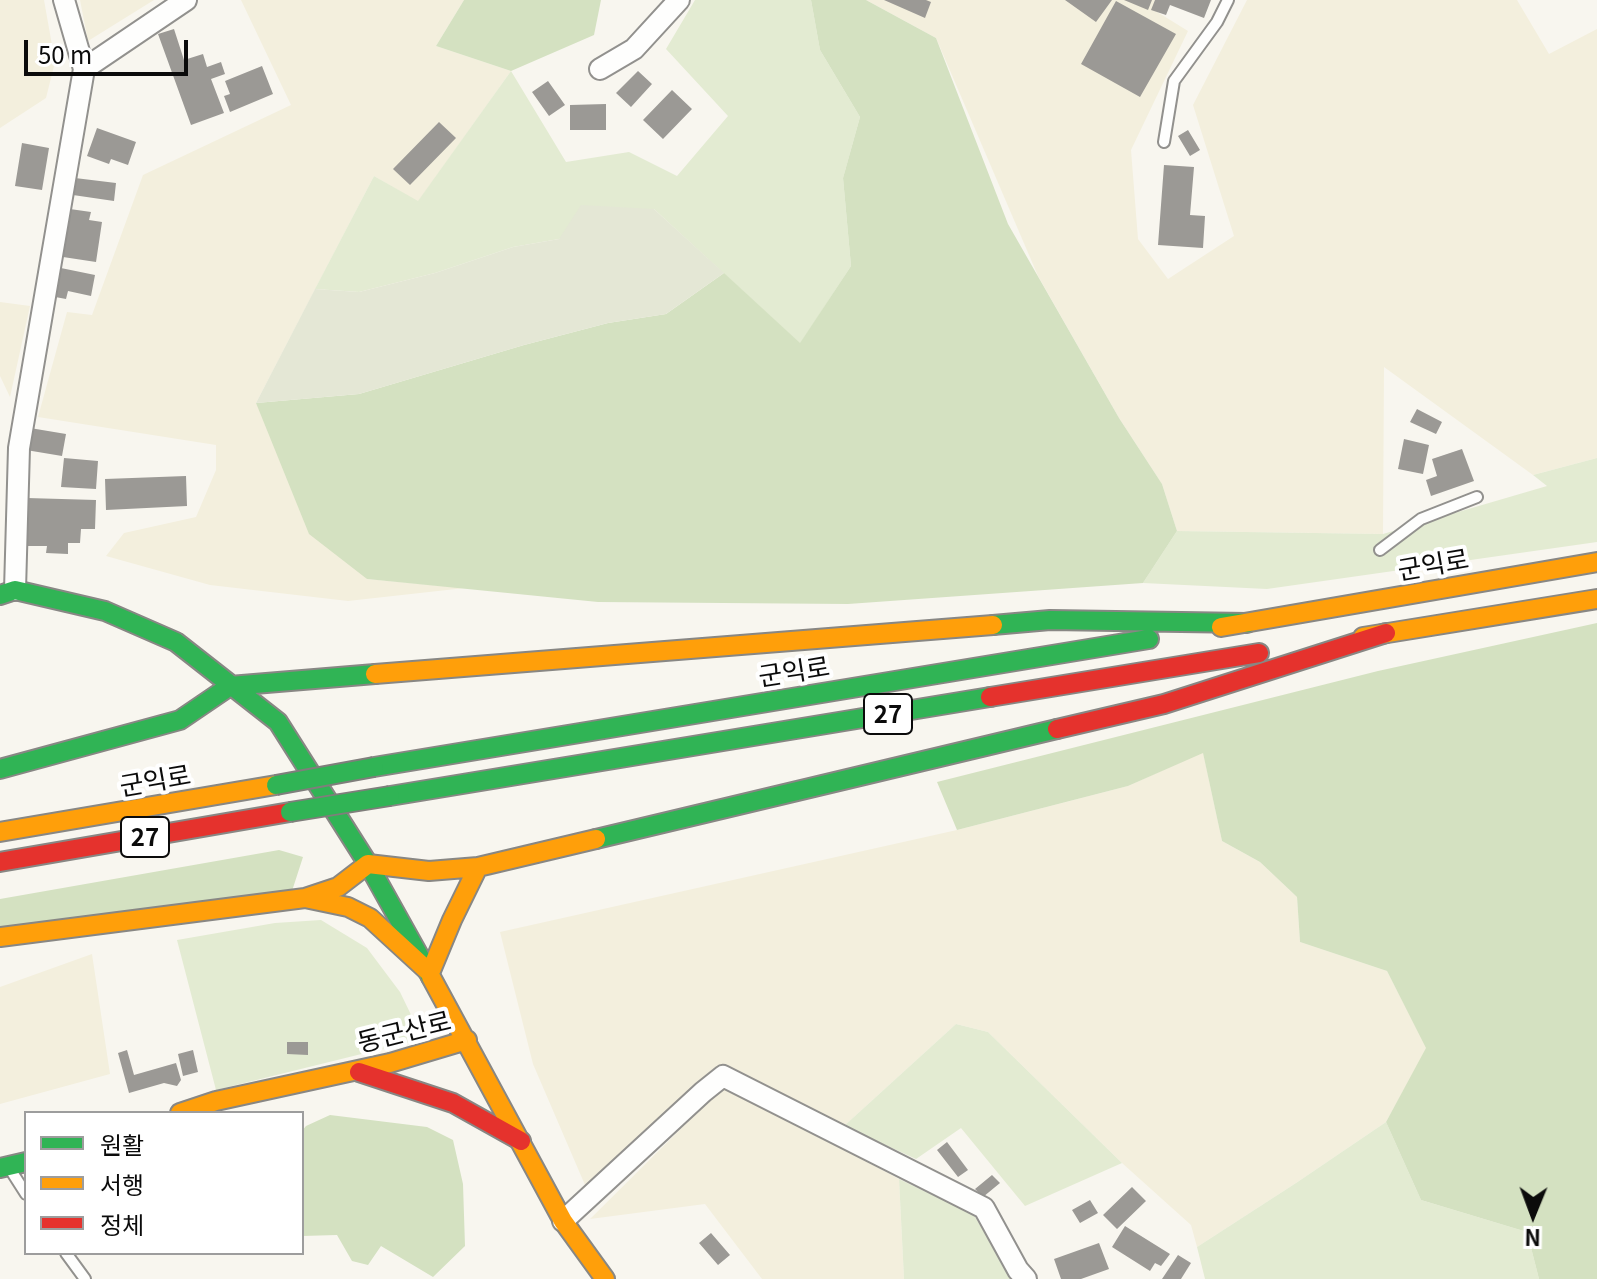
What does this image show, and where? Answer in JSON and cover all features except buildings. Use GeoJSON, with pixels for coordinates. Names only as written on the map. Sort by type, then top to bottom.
{"type":"FeatureCollection","features":[{"type":"Feature","properties":{"kind":"main road","name":"군익로"},"geometry":{"type":"LineString","coordinates":[[0,832],[1597,562]]}},
{"type":"Feature","properties":{"kind":"main road"},"geometry":{"type":"LineString","coordinates":[[7,592],[105,611],[176,642],[278,722],[368,864],[467,1040]]}},
{"type":"Feature","properties":{"kind":"main road","name":"군익로"},"geometry":{"type":"LineString","coordinates":[[0,862],[1597,599]]}},
{"type":"Feature","properties":{"kind":"main road"},"geometry":{"type":"LineString","coordinates":[[0,769],[180,720],[230,686],[1050,620],[1247,623]]}},
{"type":"Feature","properties":{"kind":"main road"},"geometry":{"type":"LineString","coordinates":[[0,937],[305,898],[338,887],[368,864],[429,871],[478,867],[1164,704],[1386,633]]}},
{"type":"Feature","properties":{"kind":"main road"},"geometry":{"type":"LineString","coordinates":[[430,973],[478,867]]}},
{"type":"Feature","properties":{"kind":"main road"},"geometry":{"type":"LineString","coordinates":[[305,898],[348,907],[370,918],[430,973]]}},
{"type":"Feature","properties":{"kind":"main road","name":"동군산로"},"geometry":{"type":"LineString","coordinates":[[186,1111],[216,1101],[390,1063],[467,1040],[563,1221],[605,1279]]}},
{"type":"Feature","properties":{"kind":"main road"},"geometry":{"type":"LineString","coordinates":[[355,1071],[453,1103],[521,1141]]}},
{"type":"Feature","properties":{"kind":"street"},"geometry":{"type":"LineString","coordinates":[[7,592],[19,448],[84,69],[64,0]]}},
{"type":"Feature","properties":{"kind":"street"},"geometry":{"type":"LineString","coordinates":[[84,69],[186,0]]}},
{"type":"Feature","properties":{"kind":"street"},"geometry":{"type":"LineString","coordinates":[[600,69],[634,49],[679,0]]}},
{"type":"Feature","properties":{"kind":"street"},"geometry":{"type":"LineString","coordinates":[[563,1221],[723,1076],[984,1208],[1026,1279]]}},
{"type":"Feature","properties":{"kind":"lane"},"geometry":{"type":"LineString","coordinates":[[1164,142],[1174,81],[1217,22],[1228,0]]}},
{"type":"Feature","properties":{"kind":"lane"},"geometry":{"type":"LineString","coordinates":[[1380,550],[1421,519],[1477,497]]}},
{"type":"Feature","properties":{"kind":"lane"},"geometry":{"type":"LineString","coordinates":[[12,1166],[24,1190]]}},
{"type":"Feature","properties":{"kind":"lane"},"geometry":{"type":"LineString","coordinates":[[67,1255],[85,1279]]}},
{"type":"Feature","properties":{"kind":"shaded area"},"geometry":{"type":"Polygon","coordinates":[[[0,0],[44,0],[55,62],[46,98],[0,128],[0,0]]]}},
{"type":"Feature","properties":{"kind":"shaded area"},"geometry":{"type":"Polygon","coordinates":[[[80,0],[154,0],[88,41],[80,0]]]}},
{"type":"Feature","properties":{"kind":"shaded area"},"geometry":{"type":"Polygon","coordinates":[[[241,0],[464,0],[436,46],[511,71],[418,202],[374,176],[256,403],[367,579],[465,588],[348,601],[210,585],[106,556],[124,533],[196,517],[216,470],[216,445],[38,417],[67,312],[92,315],[143,175],[291,105],[241,0]]]}},
{"type":"Feature","properties":{"kind":"shaded area"},"geometry":{"type":"Polygon","coordinates":[[[866,0],[1156,0],[1154,10],[1188,31],[1131,150],[1138,239],[1168,279],[1234,236],[1193,105],[1247,0],[1517,0],[1549,54],[1597,29],[1597,458],[1533,475],[1384,367],[1383,534],[1177,531],[1162,484],[1119,418],[1038,276],[936,38],[866,0]]]}},
{"type":"Feature","properties":{"kind":"shaded area"},"geometry":{"type":"Polygon","coordinates":[[[0,302],[30,306],[10,397],[0,376],[0,302]]]}},
{"type":"Feature","properties":{"kind":"shaded area"},"geometry":{"type":"Polygon","coordinates":[[[1203,752],[1222,841],[1260,862],[1297,897],[1300,942],[1387,971],[1427,1048],[1386,1122],[1197,1247],[1191,1225],[1122,1163],[988,1032],[956,1024],[844,1126],[730,1071],[713,1069],[585,1185],[533,1064],[500,932],[957,830],[1128,786],[1203,752]]]}},
{"type":"Feature","properties":{"kind":"shaded area"},"geometry":{"type":"Polygon","coordinates":[[[92,954],[110,1074],[0,1104],[0,987],[92,954]]]}},
{"type":"Feature","properties":{"kind":"shaded area"},"geometry":{"type":"Polygon","coordinates":[[[723,1087],[742,1094],[899,1179],[904,1279],[762,1279],[705,1204],[590,1219],[723,1087]]]}},
{"type":"Feature","properties":{"kind":"green space"},"geometry":{"type":"Polygon","coordinates":[[[464,0],[601,0],[594,35],[511,71],[436,46],[464,0]]]}},
{"type":"Feature","properties":{"kind":"green space"},"geometry":{"type":"Polygon","coordinates":[[[695,0],[811,0],[820,50],[860,117],[843,178],[851,266],[800,344],[654,209],[559,239],[513,247],[435,273],[359,292],[315,289],[374,176],[418,201],[511,71],[566,162],[629,152],[677,176],[728,116],[666,49],[695,0]]]}},
{"type":"Feature","properties":{"kind":"green space"},"geometry":{"type":"Polygon","coordinates":[[[811,0],[866,0],[936,38],[1008,224],[1119,418],[1162,484],[1177,531],[1143,583],[848,604],[598,602],[367,579],[309,534],[256,403],[359,394],[608,323],[666,314],[724,273],[800,343],[851,266],[843,178],[860,117],[820,50],[811,0]]]}},
{"type":"Feature","properties":{"kind":"green space"},"geometry":{"type":"Polygon","coordinates":[[[581,205],[654,209],[724,273],[666,314],[608,323],[359,394],[256,403],[315,289],[359,292],[435,273],[513,247],[559,239],[581,205]]]}},
{"type":"Feature","properties":{"kind":"green space"},"geometry":{"type":"Polygon","coordinates":[[[1597,458],[1597,542],[1267,589],[1143,583],[1177,531],[1383,534],[1547,486],[1533,475],[1597,458]]]}},
{"type":"Feature","properties":{"kind":"green space"},"geometry":{"type":"Polygon","coordinates":[[[1597,623],[1597,1279],[1539,1279],[1527,1232],[1421,1200],[1386,1122],[1426,1048],[1387,971],[1300,942],[1297,897],[1260,862],[1222,841],[1203,753],[1128,786],[957,830],[937,782],[1378,671],[1597,623]]]}},
{"type":"Feature","properties":{"kind":"green space"},"geometry":{"type":"Polygon","coordinates":[[[279,850],[303,857],[292,891],[0,944],[0,899],[279,850]]]}},
{"type":"Feature","properties":{"kind":"green space"},"geometry":{"type":"Polygon","coordinates":[[[321,920],[367,948],[400,992],[415,1023],[414,1041],[216,1090],[177,940],[275,923],[321,920]]]}},
{"type":"Feature","properties":{"kind":"green space"},"geometry":{"type":"Polygon","coordinates":[[[956,1024],[988,1032],[1122,1163],[1025,1206],[961,1128],[916,1159],[844,1126],[956,1024]]]}},
{"type":"Feature","properties":{"kind":"green space"},"geometry":{"type":"Polygon","coordinates":[[[330,1115],[427,1127],[453,1140],[463,1184],[465,1246],[433,1277],[381,1246],[368,1265],[352,1261],[337,1235],[304,1236],[306,1126],[330,1115]]]}},
{"type":"Feature","properties":{"kind":"green space"},"geometry":{"type":"Polygon","coordinates":[[[1386,1122],[1421,1200],[1527,1232],[1539,1279],[1205,1279],[1197,1247],[1386,1122]]]}},
{"type":"Feature","properties":{"kind":"green space"},"geometry":{"type":"Polygon","coordinates":[[[899,1179],[974,1215],[1014,1279],[904,1279],[899,1179]]]}},
{"type":"Feature","properties":{"kind":"traffic: fast"},"geometry":{"type":"LineString","coordinates":[[0,595],[15,590],[105,611],[176,642],[278,722],[368,864],[431,977]]}},
{"type":"Feature","properties":{"kind":"traffic: fast"},"geometry":{"type":"LineString","coordinates":[[993,625],[1050,620],[1247,623]]}},
{"type":"Feature","properties":{"kind":"traffic: fast"},"geometry":{"type":"LineString","coordinates":[[374,767],[1149,639]]}},
{"type":"Feature","properties":{"kind":"traffic: fast"},"geometry":{"type":"LineString","coordinates":[[0,769],[180,720],[230,686],[375,674]]}},
{"type":"Feature","properties":{"kind":"traffic: fast"},"geometry":{"type":"LineString","coordinates":[[390,796],[990,697]]}},
{"type":"Feature","properties":{"kind":"traffic: fast"},"geometry":{"type":"LineString","coordinates":[[596,839],[1057,729]]}},
{"type":"Feature","properties":{"kind":"traffic: fast"},"geometry":{"type":"LineString","coordinates":[[276,785],[374,767]]}},
{"type":"Feature","properties":{"kind":"traffic: fast"},"geometry":{"type":"LineString","coordinates":[[290,812],[390,796]]}},
{"type":"Feature","properties":{"kind":"traffic: fast"},"geometry":{"type":"LineString","coordinates":[[0,1168],[24,1162]]}},
{"type":"Feature","properties":{"kind":"traffic: slow"},"geometry":{"type":"LineString","coordinates":[[1221,627],[1597,562]]}},
{"type":"Feature","properties":{"kind":"traffic: slow"},"geometry":{"type":"LineString","coordinates":[[1363,637],[1597,599]]}},
{"type":"Feature","properties":{"kind":"traffic: slow"},"geometry":{"type":"LineString","coordinates":[[375,674],[993,625]]}},
{"type":"Feature","properties":{"kind":"traffic: slow"},"geometry":{"type":"LineString","coordinates":[[0,832],[276,785]]}},
{"type":"Feature","properties":{"kind":"traffic: slow"},"geometry":{"type":"LineString","coordinates":[[0,937],[305,898],[338,887],[368,864],[429,871],[478,867],[596,839]]}},
{"type":"Feature","properties":{"kind":"traffic: slow"},"geometry":{"type":"LineString","coordinates":[[305,898],[348,907],[370,918],[430,973],[478,867]]}},
{"type":"Feature","properties":{"kind":"traffic: slow"},"geometry":{"type":"LineString","coordinates":[[431,977],[563,1221],[605,1279]]}},
{"type":"Feature","properties":{"kind":"traffic: slow"},"geometry":{"type":"LineString","coordinates":[[186,1111],[216,1101],[390,1063],[467,1040]]}},
{"type":"Feature","properties":{"kind":"traffic: jam"},"geometry":{"type":"LineString","coordinates":[[1057,729],[1164,704],[1386,633]]}},
{"type":"Feature","properties":{"kind":"traffic: jam"},"geometry":{"type":"LineString","coordinates":[[990,697],[1259,653]]}},
{"type":"Feature","properties":{"kind":"traffic: jam"},"geometry":{"type":"LineString","coordinates":[[0,862],[290,812]]}},
{"type":"Feature","properties":{"kind":"traffic: jam"},"geometry":{"type":"LineString","coordinates":[[359,1072],[453,1103],[521,1141]]}}]}
